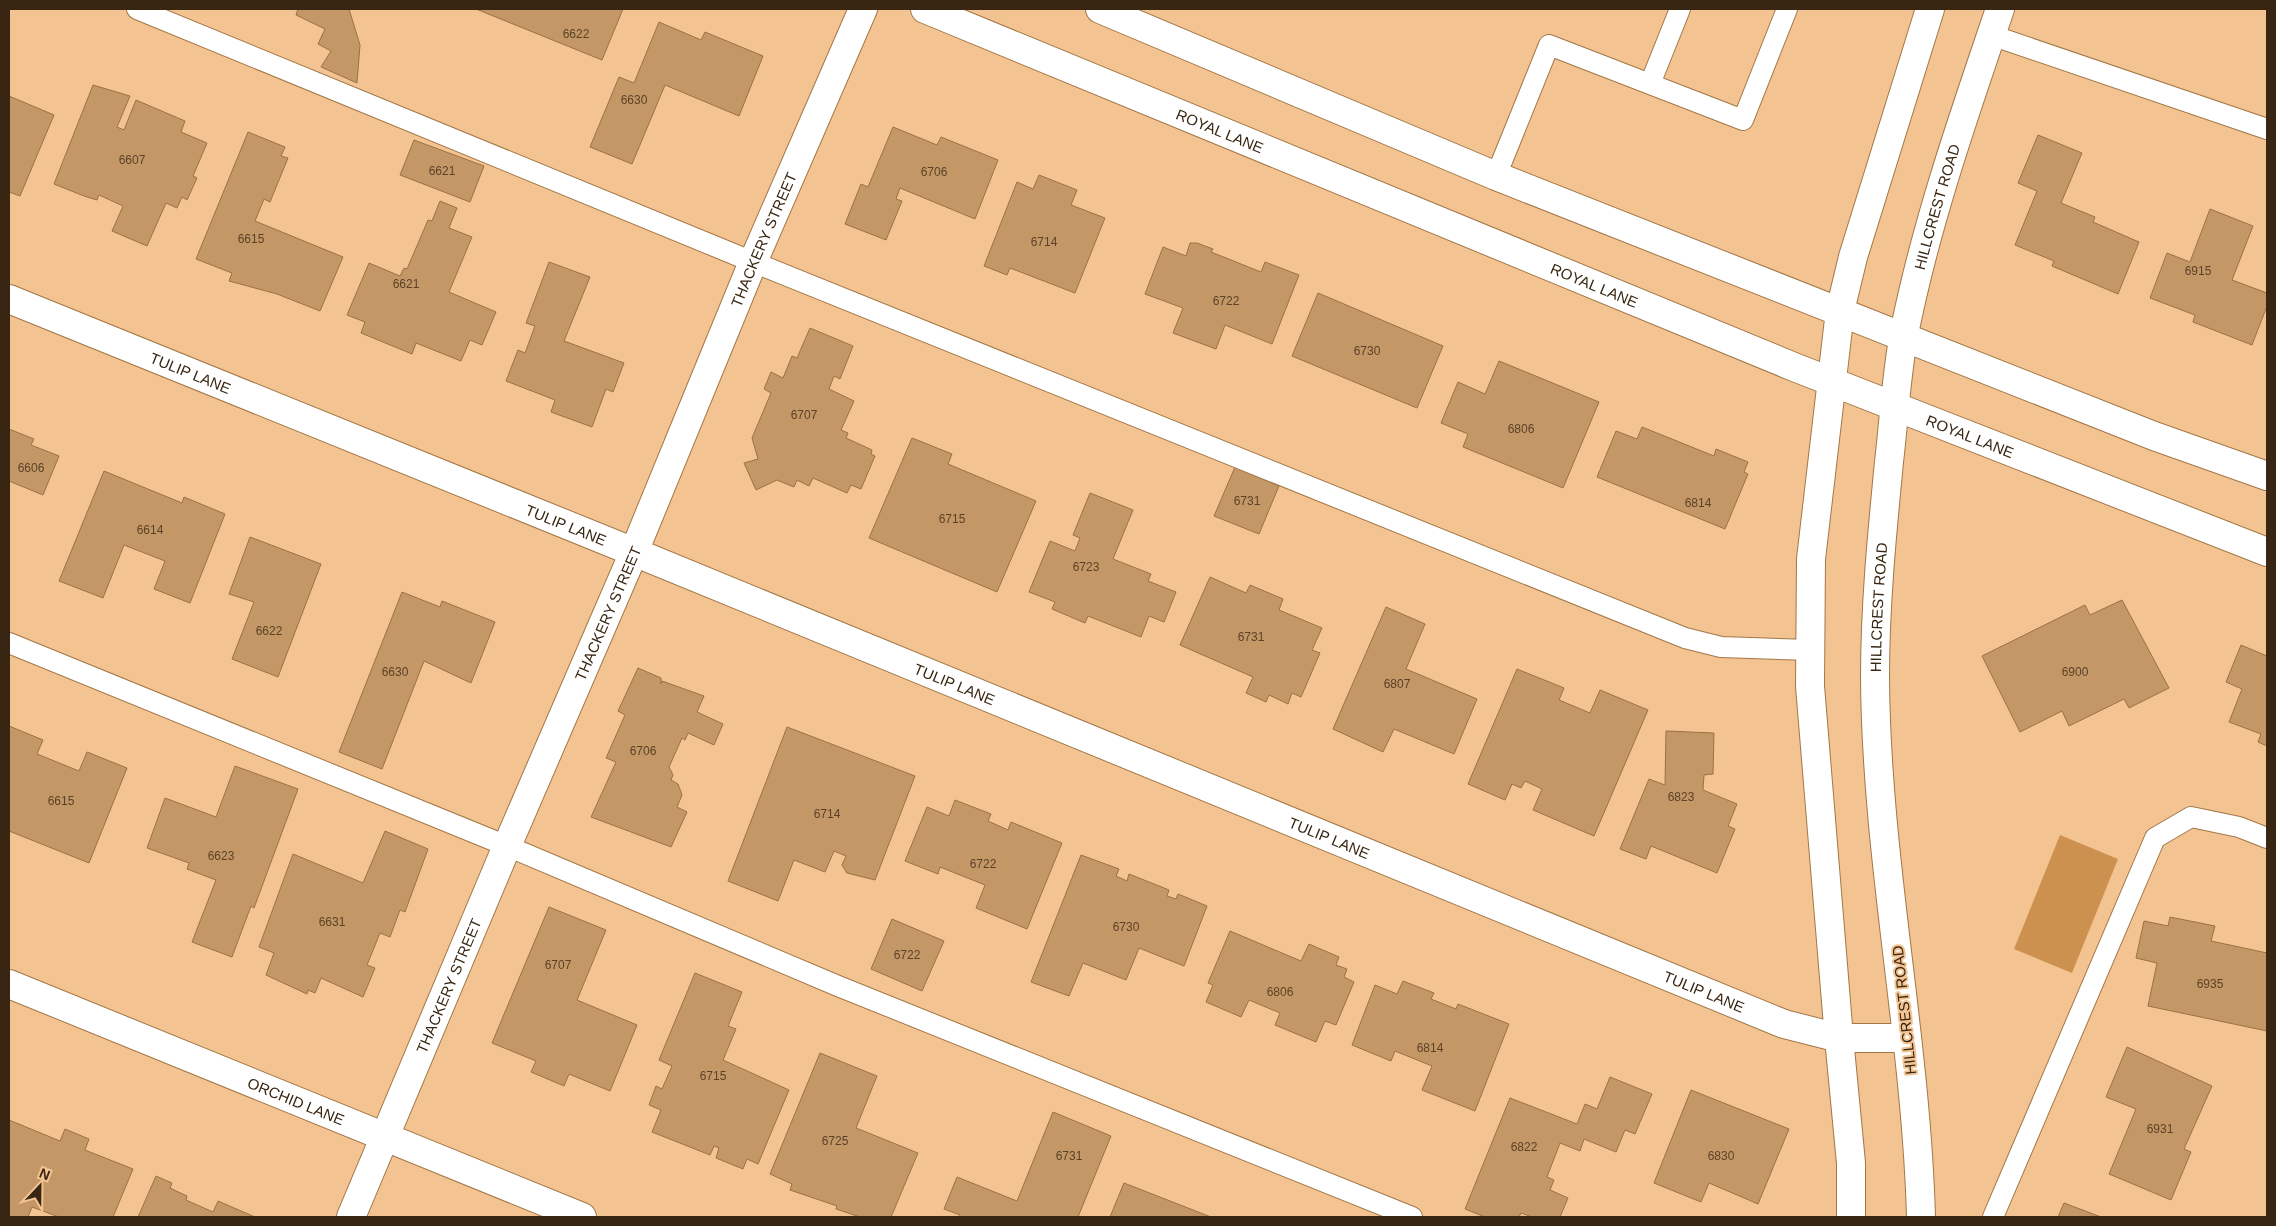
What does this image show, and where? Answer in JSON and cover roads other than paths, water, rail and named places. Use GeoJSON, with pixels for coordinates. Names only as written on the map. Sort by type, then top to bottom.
{"type":"FeatureCollection","features":[{"type":"Feature","properties":{"kind":"main road","name":"THACKERY STREET"},"geometry":{"type":"LineString","coordinates":[[352,1217],[507,846],[634,552],[753,262],[863,9]]}},
{"type":"Feature","properties":{"kind":"main road","name":"ROYAL LANE"},"geometry":{"type":"LineString","coordinates":[[925,9],[1832,382],[2267,552]]}},
{"type":"Feature","properties":{"kind":"main road"},"geometry":{"type":"LineString","coordinates":[[1100,9],[1496,176],[2154,436],[2267,476]]}},
{"type":"Feature","properties":{"kind":"main road"},"geometry":{"type":"LineString","coordinates":[[1851,1217],[1851,1163],[1810,686],[1811,559],[1840,311],[1852,257],[1930,9]]}},
{"type":"Feature","properties":{"kind":"main road","name":"HILLCREST ROAD"},"geometry":{"type":"LineString","coordinates":[[1921,1217],[1919,1156],[1881,808],[1875,677],[1880,549],[1904,336],[1919,268],[1956,141],[2000,9]]}},
{"type":"Feature","properties":{"kind":"main road","name":"TULIP LANE"},"geometry":{"type":"LineString","coordinates":[[9,299],[634,552],[1784,1024],[1839,1038],[1907,1038]]}},
{"type":"Feature","properties":{"kind":"main road","name":"ORCHID LANE"},"geometry":{"type":"LineString","coordinates":[[9,984],[582,1217]]}},
{"type":"Feature","properties":{"kind":"lane"},"geometry":{"type":"LineString","coordinates":[[137,9],[753,262],[1685,638],[1721,648],[1810,650]]}},
{"type":"Feature","properties":{"kind":"lane"},"geometry":{"type":"LineString","coordinates":[[1650,84],[1680,9]]}},
{"type":"Feature","properties":{"kind":"lane"},"geometry":{"type":"LineString","coordinates":[[1496,176],[1549,45],[1743,120],[1787,9]]}},
{"type":"Feature","properties":{"kind":"lane"},"geometry":{"type":"LineString","coordinates":[[1991,35],[2267,129]]}},
{"type":"Feature","properties":{"kind":"lane"},"geometry":{"type":"LineString","coordinates":[[9,643],[507,846],[838,986],[1412,1217]]}},
{"type":"Feature","properties":{"kind":"lane"},"geometry":{"type":"LineString","coordinates":[[1993,1217],[2156,838],[2191,817],[2239,827],[2267,838]]}}]}
